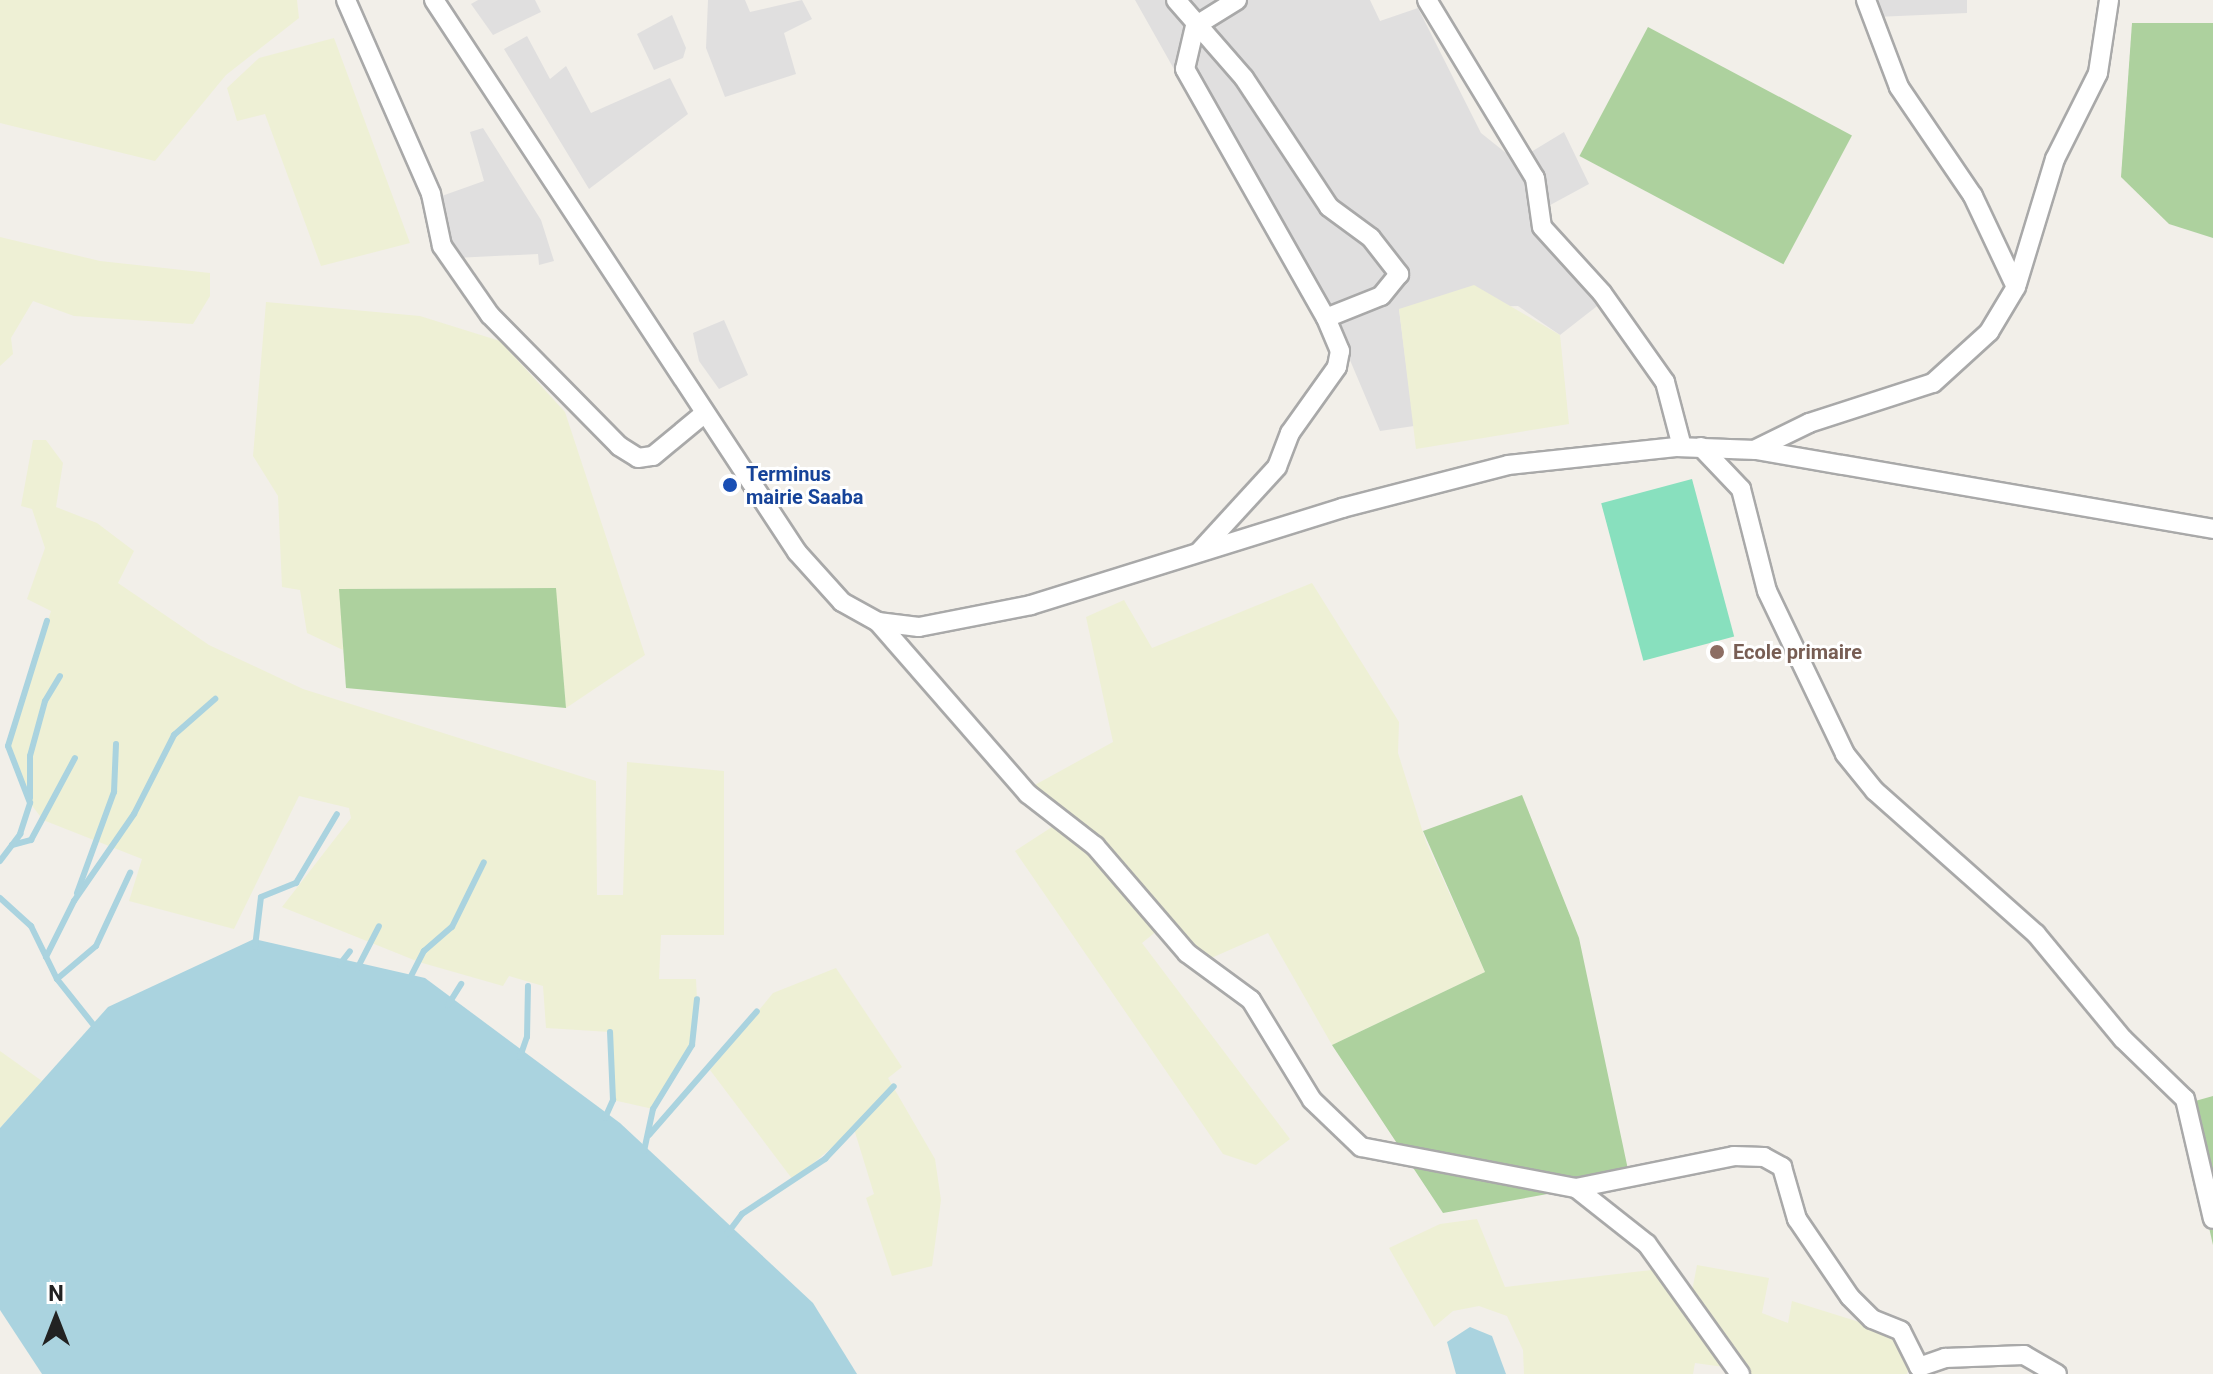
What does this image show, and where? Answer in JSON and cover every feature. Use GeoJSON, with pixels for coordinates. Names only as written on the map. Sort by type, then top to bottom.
{"type":"FeatureCollection","features":[{"type":"Feature","properties":{"kind":"street"},"geometry":{"type":"LineString","coordinates":[[346,0],[431,194],[442,246],[490,315],[619,446],[638,458],[653,456],[705,413]]}},
{"type":"Feature","properties":{"kind":"street"},"geometry":{"type":"LineString","coordinates":[[434,0],[797,552],[842,602],[878,622],[1028,794],[1095,846],[1187,953],[1251,1000],[1312,1100],[1348,1138],[1375,1152],[1576,1188],[1734,1156],[1775,1161],[1787,1176],[1797,1219],[1850,1297],[1872,1319],[1901,1331],[1908,1345],[1913,1372],[1945,1358],[2024,1355],[2057,1374]]}},
{"type":"Feature","properties":{"kind":"street"},"geometry":{"type":"LineString","coordinates":[[1176,0],[1195,26],[1244,78],[1329,207],[1397,265],[1396,284],[1381,296],[1326,318]]}},
{"type":"Feature","properties":{"kind":"street"},"geometry":{"type":"LineString","coordinates":[[1198,553],[1277,467],[1290,433],[1337,367],[1340,351],[1326,318],[1185,69],[1195,26],[1237,0]]}},
{"type":"Feature","properties":{"kind":"street"},"geometry":{"type":"LineString","coordinates":[[1427,0],[1532,173],[1542,227],[1602,293],[1665,382],[1682,447]]}},
{"type":"Feature","properties":{"kind":"street"},"geometry":{"type":"LineString","coordinates":[[1866,0],[1899,87],[1973,196],[2016,287]]}},
{"type":"Feature","properties":{"kind":"street"},"geometry":{"type":"LineString","coordinates":[[1756,450],[1809,423],[1933,383],[1989,332],[2016,287],[2055,159],[2098,73],[2109,0]]}},
{"type":"Feature","properties":{"kind":"street"},"geometry":{"type":"LineString","coordinates":[[878,622],[919,627],[987,614],[1508,465],[1682,447],[1756,450],[2213,529]]}},
{"type":"Feature","properties":{"kind":"street"},"geometry":{"type":"LineString","coordinates":[[1701,447],[1741,489],[1767,591],[1845,754],[1875,791],[2036,934],[2123,1039],[2185,1099],[2213,1219]]}},
{"type":"Feature","properties":{"kind":"street"},"geometry":{"type":"LineString","coordinates":[[1576,1188],[1647,1244],[1740,1374]]}},
{"type":"Feature","properties":{"kind":"shaded area"},"geometry":{"type":"Polygon","coordinates":[[[478,0],[535,0],[541,12],[493,35],[471,4],[478,0]]]}},
{"type":"Feature","properties":{"kind":"shaded area"},"geometry":{"type":"Polygon","coordinates":[[[708,0],[745,0],[750,12],[802,0],[812,19],[784,33],[796,74],[725,97],[706,48],[708,0]]]}},
{"type":"Feature","properties":{"kind":"shaded area"},"geometry":{"type":"Polygon","coordinates":[[[1135,0],[1370,0],[1380,21],[1418,8],[1481,133],[1516,161],[1564,132],[1589,184],[1530,216],[1601,303],[1560,335],[1518,306],[1399,309],[1414,426],[1380,431],[1344,346],[1332,349],[1135,0]]]}},
{"type":"Feature","properties":{"kind":"shaded area"},"geometry":{"type":"Polygon","coordinates":[[[1866,0],[1967,0],[1967,13],[1876,17],[1866,0]]]}},
{"type":"Feature","properties":{"kind":"shaded area"},"geometry":{"type":"Polygon","coordinates":[[[672,15],[686,48],[683,58],[654,70],[637,34],[672,15]]]}},
{"type":"Feature","properties":{"kind":"shaded area"},"geometry":{"type":"Polygon","coordinates":[[[527,36],[550,79],[566,66],[591,113],[670,78],[688,114],[589,189],[504,49],[527,36]]]}},
{"type":"Feature","properties":{"kind":"shaded area"},"geometry":{"type":"Polygon","coordinates":[[[483,128],[541,220],[554,261],[539,265],[538,254],[455,258],[436,198],[484,181],[470,132],[483,128]]]}},
{"type":"Feature","properties":{"kind":"shaded area"},"geometry":{"type":"Polygon","coordinates":[[[724,320],[748,375],[719,389],[699,361],[693,333],[724,320]]]}},
{"type":"Feature","properties":{"kind":"green space"},"geometry":{"type":"Polygon","coordinates":[[[0,0],[297,0],[299,18],[226,75],[155,161],[0,123],[0,0]]]}},
{"type":"Feature","properties":{"kind":"green space"},"geometry":{"type":"Polygon","coordinates":[[[2132,23],[2213,23],[2213,238],[2169,224],[2121,177],[2132,23]]]}},
{"type":"Feature","properties":{"kind":"green space"},"geometry":{"type":"Polygon","coordinates":[[[1648,27],[1852,135],[1783,264],[1579,156],[1648,27]]]}},
{"type":"Feature","properties":{"kind":"green space"},"geometry":{"type":"Polygon","coordinates":[[[334,38],[410,243],[321,266],[265,114],[237,121],[227,88],[259,58],[334,38]]]}},
{"type":"Feature","properties":{"kind":"green space"},"geometry":{"type":"Polygon","coordinates":[[[0,237],[100,261],[210,273],[210,296],[193,324],[74,316],[33,301],[11,338],[13,354],[0,366],[0,237]]]}},
{"type":"Feature","properties":{"kind":"green space"},"geometry":{"type":"Polygon","coordinates":[[[1474,285],[1560,335],[1569,424],[1416,449],[1399,309],[1474,285]]]}},
{"type":"Feature","properties":{"kind":"green space"},"geometry":{"type":"Polygon","coordinates":[[[266,302],[420,316],[500,341],[565,412],[645,655],[566,708],[555,588],[340,589],[343,650],[307,633],[300,590],[282,587],[278,496],[253,456],[266,302]]]}},
{"type":"Feature","properties":{"kind":"green space"},"geometry":{"type":"Polygon","coordinates":[[[33,440],[46,440],[63,463],[56,507],[97,523],[134,551],[118,583],[209,645],[303,689],[596,781],[597,895],[623,895],[627,762],[724,771],[724,935],[661,935],[659,979],[696,979],[697,999],[692,1045],[653,1109],[613,1100],[610,1032],[546,1028],[543,986],[509,976],[503,986],[419,962],[282,907],[351,818],[349,808],[299,796],[234,929],[129,901],[142,859],[43,820],[30,803],[8,746],[51,611],[27,599],[45,548],[32,509],[21,506],[33,440]]]}},
{"type":"Feature","properties":{"kind":"green space"},"geometry":{"type":"Polygon","coordinates":[[[1692,479],[1734,636],[1643,661],[1601,503],[1692,479]]]}},
{"type":"Feature","properties":{"kind":"green space"},"geometry":{"type":"Polygon","coordinates":[[[1312,583],[1399,722],[1398,753],[1426,842],[1485,972],[1332,1045],[1268,933],[1200,963],[1163,926],[1142,943],[1290,1139],[1256,1165],[1223,1154],[1015,851],[1055,825],[1033,786],[1113,742],[1086,617],[1124,600],[1152,648],[1312,583]]]}},
{"type":"Feature","properties":{"kind":"green space"},"geometry":{"type":"Polygon","coordinates":[[[556,588],[566,708],[346,688],[339,589],[556,588]]]}},
{"type":"Feature","properties":{"kind":"green space"},"geometry":{"type":"Polygon","coordinates":[[[1522,795],[1579,938],[1630,1179],[1443,1213],[1332,1045],[1485,972],[1423,831],[1522,795]]]}},
{"type":"Feature","properties":{"kind":"green space"},"geometry":{"type":"Polygon","coordinates":[[[836,968],[902,1067],[888,1078],[935,1159],[941,1200],[932,1266],[892,1276],[866,1198],[874,1194],[854,1129],[793,1180],[710,1070],[773,993],[836,968]]]}},
{"type":"Feature","properties":{"kind":"green space"},"geometry":{"type":"Polygon","coordinates":[[[0,1051],[42,1081],[0,1128],[0,1051]]]}},
{"type":"Feature","properties":{"kind":"green space"},"geometry":{"type":"Polygon","coordinates":[[[2213,1096],[2213,1245],[2181,1105],[2213,1096]]]}},
{"type":"Feature","properties":{"kind":"green space"},"geometry":{"type":"Polygon","coordinates":[[[1477,1219],[1505,1287],[1660,1269],[1689,1307],[1697,1265],[1769,1278],[1762,1313],[1788,1323],[1792,1301],[1917,1340],[1907,1374],[1728,1374],[1724,1367],[1695,1363],[1693,1374],[1524,1374],[1523,1350],[1507,1316],[1479,1306],[1453,1311],[1434,1327],[1389,1248],[1440,1224],[1477,1219]]]}},
{"type":"Feature","properties":{"kind":"water"},"geometry":{"type":"Polygon","coordinates":[[[254,939],[425,978],[620,1123],[813,1303],[857,1374],[42,1374],[0,1310],[0,1128],[108,1007],[254,939]]]}},
{"type":"Feature","properties":{"kind":"water"},"geometry":{"type":"Polygon","coordinates":[[[1470,1327],[1492,1336],[1506,1374],[1456,1374],[1447,1342],[1470,1327]]]}},
{"type":"Feature","properties":{"kind":"waterway"},"geometry":{"type":"LineString","coordinates":[[0,861],[20,834],[30,803],[8,746],[47,621]]}},
{"type":"Feature","properties":{"kind":"waterway"},"geometry":{"type":"LineString","coordinates":[[30,798],[30,756],[45,701],[60,676]]}},
{"type":"Feature","properties":{"kind":"waterway"},"geometry":{"type":"LineString","coordinates":[[46,957],[74,901],[134,814],[174,735],[215,699]]}},
{"type":"Feature","properties":{"kind":"waterway"},"geometry":{"type":"LineString","coordinates":[[77,893],[114,792],[116,744]]}},
{"type":"Feature","properties":{"kind":"waterway"},"geometry":{"type":"LineString","coordinates":[[12,845],[31,840],[75,758]]}},
{"type":"Feature","properties":{"kind":"waterway"},"geometry":{"type":"LineString","coordinates":[[255,947],[261,897],[296,883],[337,814]]}},
{"type":"Feature","properties":{"kind":"waterway"},"geometry":{"type":"LineString","coordinates":[[408,982],[424,951],[452,927],[484,862]]}},
{"type":"Feature","properties":{"kind":"waterway"},"geometry":{"type":"LineString","coordinates":[[57,979],[96,946],[130,873]]}},
{"type":"Feature","properties":{"kind":"waterway"},"geometry":{"type":"LineString","coordinates":[[0,898],[31,926],[57,979],[96,1028]]}},
{"type":"Feature","properties":{"kind":"waterway"},"geometry":{"type":"LineString","coordinates":[[357,969],[379,926]]}},
{"type":"Feature","properties":{"kind":"waterway"},"geometry":{"type":"LineString","coordinates":[[340,964],[350,951]]}},
{"type":"Feature","properties":{"kind":"waterway"},"geometry":{"type":"LineString","coordinates":[[448,1005],[461,984]]}},
{"type":"Feature","properties":{"kind":"waterway"},"geometry":{"type":"LineString","coordinates":[[520,1057],[527,1037],[528,986]]}},
{"type":"Feature","properties":{"kind":"waterway"},"geometry":{"type":"LineString","coordinates":[[644,1151],[653,1109],[692,1045],[697,999]]}},
{"type":"Feature","properties":{"kind":"waterway"},"geometry":{"type":"LineString","coordinates":[[649,1135],[757,1011]]}},
{"type":"Feature","properties":{"kind":"waterway"},"geometry":{"type":"LineString","coordinates":[[605,1118],[613,1100],[610,1032]]}},
{"type":"Feature","properties":{"kind":"waterway"},"geometry":{"type":"LineString","coordinates":[[727,1234],[742,1214],[825,1159],[894,1086]]}},
{"type":"Feature","properties":{"kind":"place","name":"Terminus mairie Saaba"},"geometry":{"type":"Point","coordinates":[730,485]}},
{"type":"Feature","properties":{"kind":"place","name":"Ecole primaire"},"geometry":{"type":"Point","coordinates":[1717,652]}}]}
